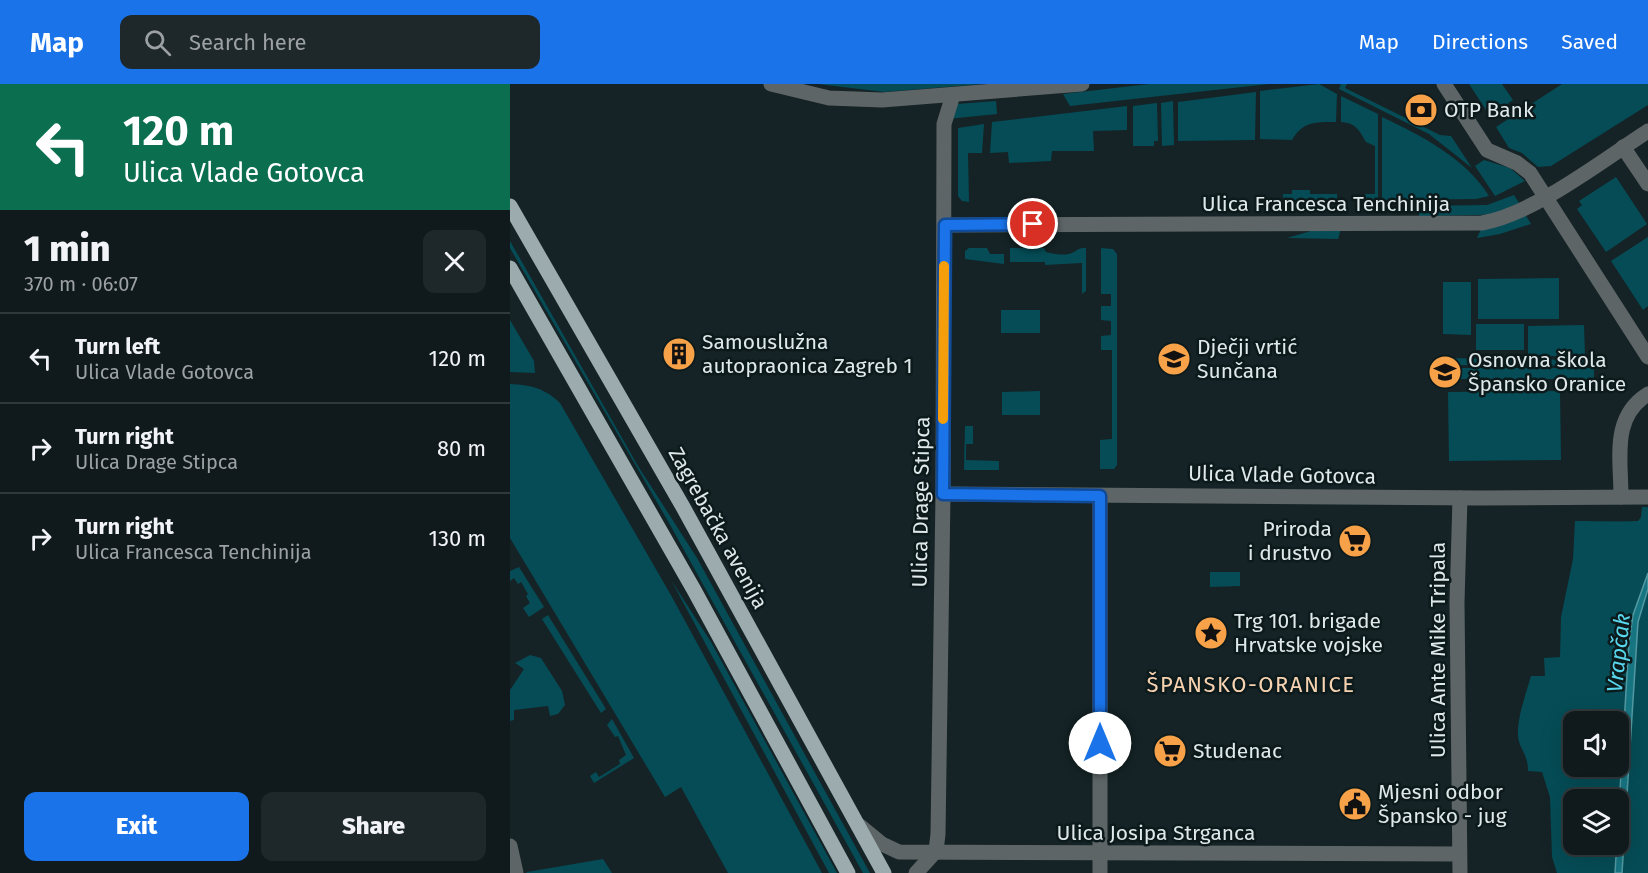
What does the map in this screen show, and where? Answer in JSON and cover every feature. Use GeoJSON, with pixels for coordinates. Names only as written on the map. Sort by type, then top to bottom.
{"type":"FeatureCollection","features":[{"type":"Feature","properties":{"kind":"main road","name":"Zagrebačka avenija"},"geometry":{"type":"LineString","coordinates":[[510,206],[683,507],[884,873]]}},
{"type":"Feature","properties":{"kind":"main road"},"geometry":{"type":"LineString","coordinates":[[510,268],[694,590],[848,873]]}},
{"type":"Feature","properties":{"kind":"street"},"geometry":{"type":"LineString","coordinates":[[771,84],[793,91],[856,100],[929,97],[1082,84]]}},
{"type":"Feature","properties":{"kind":"street"},"geometry":{"type":"LineString","coordinates":[[1444,84],[1487,150],[1524,168],[1545,196],[1648,357]]}},
{"type":"Feature","properties":{"kind":"street","name":"Ulica Drage Stipca"},"geometry":{"type":"LineString","coordinates":[[936,851],[943,494],[944,124],[953,95]]}},
{"type":"Feature","properties":{"kind":"street","name":"Ulica Drage Stipca"},"geometry":{"type":"LineString","coordinates":[[929,97],[944,124]]}},
{"type":"Feature","properties":{"kind":"street","name":"Ulica Francesca Tenchinija"},"geometry":{"type":"LineString","coordinates":[[945,225],[1470,224],[1504,217],[1545,196],[1648,131]]}},
{"type":"Feature","properties":{"kind":"street"},"geometry":{"type":"LineString","coordinates":[[1623,147],[1648,184]]}},
{"type":"Feature","properties":{"kind":"street"},"geometry":{"type":"LineString","coordinates":[[1621,496],[1623,420],[1629,409],[1648,394]]}},
{"type":"Feature","properties":{"kind":"street","name":"Ulica Vlade Gotovca"},"geometry":{"type":"LineString","coordinates":[[943,494],[1648,497]]}},
{"type":"Feature","properties":{"kind":"street"},"geometry":{"type":"LineString","coordinates":[[1100,496],[1100,873]]}},
{"type":"Feature","properties":{"kind":"street","name":"Ulica Ante Mike Tripala"},"geometry":{"type":"LineString","coordinates":[[1460,498],[1458,602],[1460,873]]}},
{"type":"Feature","properties":{"kind":"street","name":"Ulica Josipa Strganca"},"geometry":{"type":"LineString","coordinates":[[860,826],[882,844],[900,852],[1459,854]]}},
{"type":"Feature","properties":{"kind":"street"},"geometry":{"type":"LineString","coordinates":[[510,846],[516,870]]}},
{"type":"Feature","properties":{"kind":"street"},"geometry":{"type":"LineString","coordinates":[[916,873],[936,851]]}},
{"type":"Feature","properties":{"kind":"shaded area"},"geometry":{"type":"Polygon","coordinates":[[[818,84],[983,84],[884,92],[818,84]]]}},
{"type":"Feature","properties":{"kind":"shaded area"},"geometry":{"type":"Polygon","coordinates":[[[1149,84],[1269,84],[1070,106],[1063,94],[1149,84]]]}},
{"type":"Feature","properties":{"kind":"shaded area"},"geometry":{"type":"Polygon","coordinates":[[[1319,84],[1337,94],[1336,122],[1305,126],[1292,140],[1260,139],[1260,91],[1319,84]]]}},
{"type":"Feature","properties":{"kind":"shaded area"},"geometry":{"type":"Polygon","coordinates":[[[1341,84],[1347,84],[1345,88],[1440,135],[1451,136],[1472,168],[1429,134],[1339,89],[1341,84]]]}},
{"type":"Feature","properties":{"kind":"shaded area"},"geometry":{"type":"Polygon","coordinates":[[[1469,84],[1502,84],[1513,100],[1490,116],[1469,84]]]}},
{"type":"Feature","properties":{"kind":"shaded area"},"geometry":{"type":"Polygon","coordinates":[[[1562,84],[1648,84],[1648,105],[1551,166],[1538,167],[1522,153],[1509,148],[1496,127],[1562,84]]]}},
{"type":"Feature","properties":{"kind":"shaded area"},"geometry":{"type":"Polygon","coordinates":[[[1256,92],[1255,140],[1178,141],[1178,102],[1256,92]]]}},
{"type":"Feature","properties":{"kind":"shaded area"},"geometry":{"type":"Polygon","coordinates":[[[1341,96],[1378,114],[1378,200],[1365,200],[1365,194],[1375,194],[1375,146],[1366,142],[1354,126],[1341,122],[1341,96]]]}},
{"type":"Feature","properties":{"kind":"shaded area"},"geometry":{"type":"Polygon","coordinates":[[[996,101],[997,114],[948,119],[957,104],[996,101]]]}},
{"type":"Feature","properties":{"kind":"shaded area"},"geometry":{"type":"Polygon","coordinates":[[[1173,101],[1174,145],[1162,146],[1161,103],[1173,101]]]}},
{"type":"Feature","properties":{"kind":"shaded area"},"geometry":{"type":"Polygon","coordinates":[[[1157,103],[1158,141],[1154,141],[1154,146],[1133,146],[1133,106],[1157,103]]]}},
{"type":"Feature","properties":{"kind":"shaded area"},"geometry":{"type":"Polygon","coordinates":[[[1127,106],[1127,130],[1093,131],[1094,151],[1052,151],[1051,161],[1009,163],[1008,152],[990,153],[992,122],[1127,106]]]}},
{"type":"Feature","properties":{"kind":"shaded area"},"geometry":{"type":"Polygon","coordinates":[[[1382,117],[1442,149],[1468,170],[1489,196],[1476,199],[1382,200],[1382,117]]]}},
{"type":"Feature","properties":{"kind":"shaded area"},"geometry":{"type":"Polygon","coordinates":[[[984,124],[982,153],[968,153],[969,202],[962,201],[958,196],[958,128],[984,124]]]}},
{"type":"Feature","properties":{"kind":"shaded area"},"geometry":{"type":"Polygon","coordinates":[[[1484,160],[1510,168],[1525,181],[1495,196],[1475,166],[1484,160]]]}},
{"type":"Feature","properties":{"kind":"shaded area"},"geometry":{"type":"Polygon","coordinates":[[[1616,177],[1647,224],[1606,252],[1577,209],[1582,205],[1579,201],[1616,177]]]}},
{"type":"Feature","properties":{"kind":"shaded area"},"geometry":{"type":"Polygon","coordinates":[[[1292,190],[1310,190],[1310,194],[1337,194],[1337,200],[1283,200],[1283,194],[1292,194],[1292,190]]]}},
{"type":"Feature","properties":{"kind":"shaded area"},"geometry":{"type":"Polygon","coordinates":[[[1514,195],[1519,203],[1497,213],[1419,216],[1419,206],[1487,205],[1514,195]]]}},
{"type":"Feature","properties":{"kind":"shaded area"},"geometry":{"type":"Polygon","coordinates":[[[1525,214],[1531,224],[1500,234],[1477,238],[1481,229],[1525,214]]]}},
{"type":"Feature","properties":{"kind":"shaded area"},"geometry":{"type":"Polygon","coordinates":[[[1341,229],[1338,239],[1287,238],[1311,231],[1341,229]]]}},
{"type":"Feature","properties":{"kind":"shaded area"},"geometry":{"type":"Polygon","coordinates":[[[1648,237],[1648,306],[1643,310],[1611,261],[1648,237]]]}},
{"type":"Feature","properties":{"kind":"shaded area"},"geometry":{"type":"Polygon","coordinates":[[[510,241],[638,466],[697,558],[870,873],[863,873],[669,523],[510,248],[510,241]]]}},
{"type":"Feature","properties":{"kind":"shaded area"},"geometry":{"type":"Polygon","coordinates":[[[969,248],[987,248],[990,254],[1004,254],[1004,264],[965,259],[965,251],[969,248]]]}},
{"type":"Feature","properties":{"kind":"shaded area"},"geometry":{"type":"Polygon","coordinates":[[[1010,248],[1044,248],[1046,252],[1062,255],[1086,248],[1086,291],[1082,294],[1082,263],[1045,265],[1045,262],[1010,262],[1010,248]]]}},
{"type":"Feature","properties":{"kind":"shaded area"},"geometry":{"type":"Polygon","coordinates":[[[1101,248],[1113,249],[1117,254],[1117,465],[1114,469],[1100,469],[1100,440],[1112,439],[1112,350],[1101,350],[1101,336],[1111,335],[1111,321],[1101,320],[1101,306],[1111,306],[1111,294],[1101,294],[1101,248]]]}},
{"type":"Feature","properties":{"kind":"shaded area"},"geometry":{"type":"Polygon","coordinates":[[[1559,278],[1559,319],[1478,319],[1478,279],[1559,278]]]}},
{"type":"Feature","properties":{"kind":"shaded area"},"geometry":{"type":"Polygon","coordinates":[[[1443,282],[1471,282],[1471,335],[1443,334],[1443,282]]]}},
{"type":"Feature","properties":{"kind":"shaded area"},"geometry":{"type":"Polygon","coordinates":[[[1001,310],[1040,310],[1040,333],[1001,333],[1001,310]]]}},
{"type":"Feature","properties":{"kind":"shaded area"},"geometry":{"type":"Polygon","coordinates":[[[510,320],[534,361],[535,373],[510,372],[510,320]]]}},
{"type":"Feature","properties":{"kind":"shaded area"},"geometry":{"type":"Polygon","coordinates":[[[1476,324],[1524,324],[1524,350],[1476,350],[1476,324]]]}},
{"type":"Feature","properties":{"kind":"shaded area"},"geometry":{"type":"Polygon","coordinates":[[[1584,325],[1585,356],[1528,356],[1528,326],[1584,325]]]}},
{"type":"Feature","properties":{"kind":"shaded area"},"geometry":{"type":"Polygon","coordinates":[[[1443,358],[1585,360],[1585,366],[1442,365],[1443,358]]]}},
{"type":"Feature","properties":{"kind":"shaded area"},"geometry":{"type":"Polygon","coordinates":[[[1442,368],[1594,368],[1594,379],[1442,379],[1442,368]]]}},
{"type":"Feature","properties":{"kind":"shaded area"},"geometry":{"type":"Polygon","coordinates":[[[510,384],[537,388],[560,403],[672,597],[822,873],[728,873],[681,787],[665,797],[510,538],[510,384]]]}},
{"type":"Feature","properties":{"kind":"shaded area"},"geometry":{"type":"Polygon","coordinates":[[[1040,391],[1040,415],[1002,415],[1002,392],[1040,391]]]}},
{"type":"Feature","properties":{"kind":"shaded area"},"geometry":{"type":"Polygon","coordinates":[[[1560,391],[1561,460],[1449,461],[1448,392],[1560,391]]]}},
{"type":"Feature","properties":{"kind":"shaded area"},"geometry":{"type":"Polygon","coordinates":[[[965,426],[973,426],[973,444],[966,444],[966,460],[999,461],[999,470],[964,470],[965,426]]]}},
{"type":"Feature","properties":{"kind":"shaded area"},"geometry":{"type":"Polygon","coordinates":[[[1642,507],[1648,507],[1648,873],[1557,873],[1552,857],[1550,797],[1542,772],[1528,771],[1527,760],[1518,736],[1520,713],[1531,676],[1545,676],[1544,658],[1560,657],[1561,617],[1573,559],[1575,521],[1638,521],[1642,507]]]}},
{"type":"Feature","properties":{"kind":"shaded area"},"geometry":{"type":"Polygon","coordinates":[[[519,567],[544,607],[529,617],[523,608],[530,603],[526,596],[528,594],[521,582],[518,584],[514,578],[510,581],[510,571],[519,567]]]}},
{"type":"Feature","properties":{"kind":"shaded area"},"geometry":{"type":"Polygon","coordinates":[[[1210,572],[1240,572],[1240,586],[1210,587],[1210,572]]]}},
{"type":"Feature","properties":{"kind":"shaded area"},"geometry":{"type":"Polygon","coordinates":[[[1648,573],[1648,589],[1638,622],[1629,763],[1629,711],[1625,711],[1633,615],[1648,573]]]}},
{"type":"Feature","properties":{"kind":"shaded area"},"geometry":{"type":"Polygon","coordinates":[[[671,580],[711,642],[837,873],[829,873],[671,580]]]}},
{"type":"Feature","properties":{"kind":"shaded area"},"geometry":{"type":"Polygon","coordinates":[[[548,615],[606,709],[601,713],[542,619],[548,615]]]}},
{"type":"Feature","properties":{"kind":"shaded area"},"geometry":{"type":"Polygon","coordinates":[[[530,655],[541,658],[562,691],[565,705],[558,714],[550,716],[548,706],[514,710],[514,720],[510,721],[510,690],[524,669],[515,663],[530,655]]]}},
{"type":"Feature","properties":{"kind":"shaded area"},"geometry":{"type":"Polygon","coordinates":[[[612,719],[634,758],[594,783],[590,776],[596,772],[599,777],[620,764],[619,760],[626,755],[618,736],[615,737],[607,725],[612,719]]]}},
{"type":"Feature","properties":{"kind":"shaded area"},"geometry":{"type":"Polygon","coordinates":[[[1621,777],[1628,777],[1627,789],[1620,789],[1621,777]]]}},
{"type":"Feature","properties":{"kind":"shaded area"},"geometry":{"type":"Polygon","coordinates":[[[1616,855],[1623,855],[1622,873],[1615,873],[1616,855]]]}},
{"type":"Feature","properties":{"kind":"shaded area"},"geometry":{"type":"Polygon","coordinates":[[[603,859],[612,873],[526,873],[527,872],[603,859]]]}},
{"type":"Feature","properties":{"kind":"slow traffic"},"geometry":{"type":"LineString","coordinates":[[943,419],[944,266]]}},
{"type":"Feature","properties":{"kind":"place","name":"OTP Bank"},"geometry":{"type":"Point","coordinates":[1421,110]}},
{"type":"Feature","properties":{"kind":"place","name":"Samouslužna autopraonica Zagreb 1"},"geometry":{"type":"Point","coordinates":[679,354]}},
{"type":"Feature","properties":{"kind":"place","name":"Dječji vrtić Sunčana"},"geometry":{"type":"Point","coordinates":[1174,359]}},
{"type":"Feature","properties":{"kind":"place","name":"Osnovna škola Špansko Oranice"},"geometry":{"type":"Point","coordinates":[1445,372]}},
{"type":"Feature","properties":{"kind":"place","name":"Priroda i drustvo"},"geometry":{"type":"Point","coordinates":[1355,541]}},
{"type":"Feature","properties":{"kind":"place","name":"Trg 101. brigade Hrvatske vojske"},"geometry":{"type":"Point","coordinates":[1211,633]}},
{"type":"Feature","properties":{"kind":"place","name":"Studenac"},"geometry":{"type":"Point","coordinates":[1170,751]}},
{"type":"Feature","properties":{"kind":"place","name":"Mjesni odbor Špansko - jug"},"geometry":{"type":"Point","coordinates":[1355,804]}},
{"type":"Feature","properties":{"kind":"district","name":"ŠPANSKO-ORANICE"},"geometry":{"type":"Point","coordinates":[1251,684]}},
{"type":"Feature","properties":{"kind":"route"},"geometry":{"type":"LineString","coordinates":[[1033,224],[945,225],[943,494],[1100,496],[1100,743]]}},
{"type":"Feature","properties":{"kind":"water label","name":"Vrapčak"},"geometry":{"type":"Point","coordinates":[1618,653]}}]}
